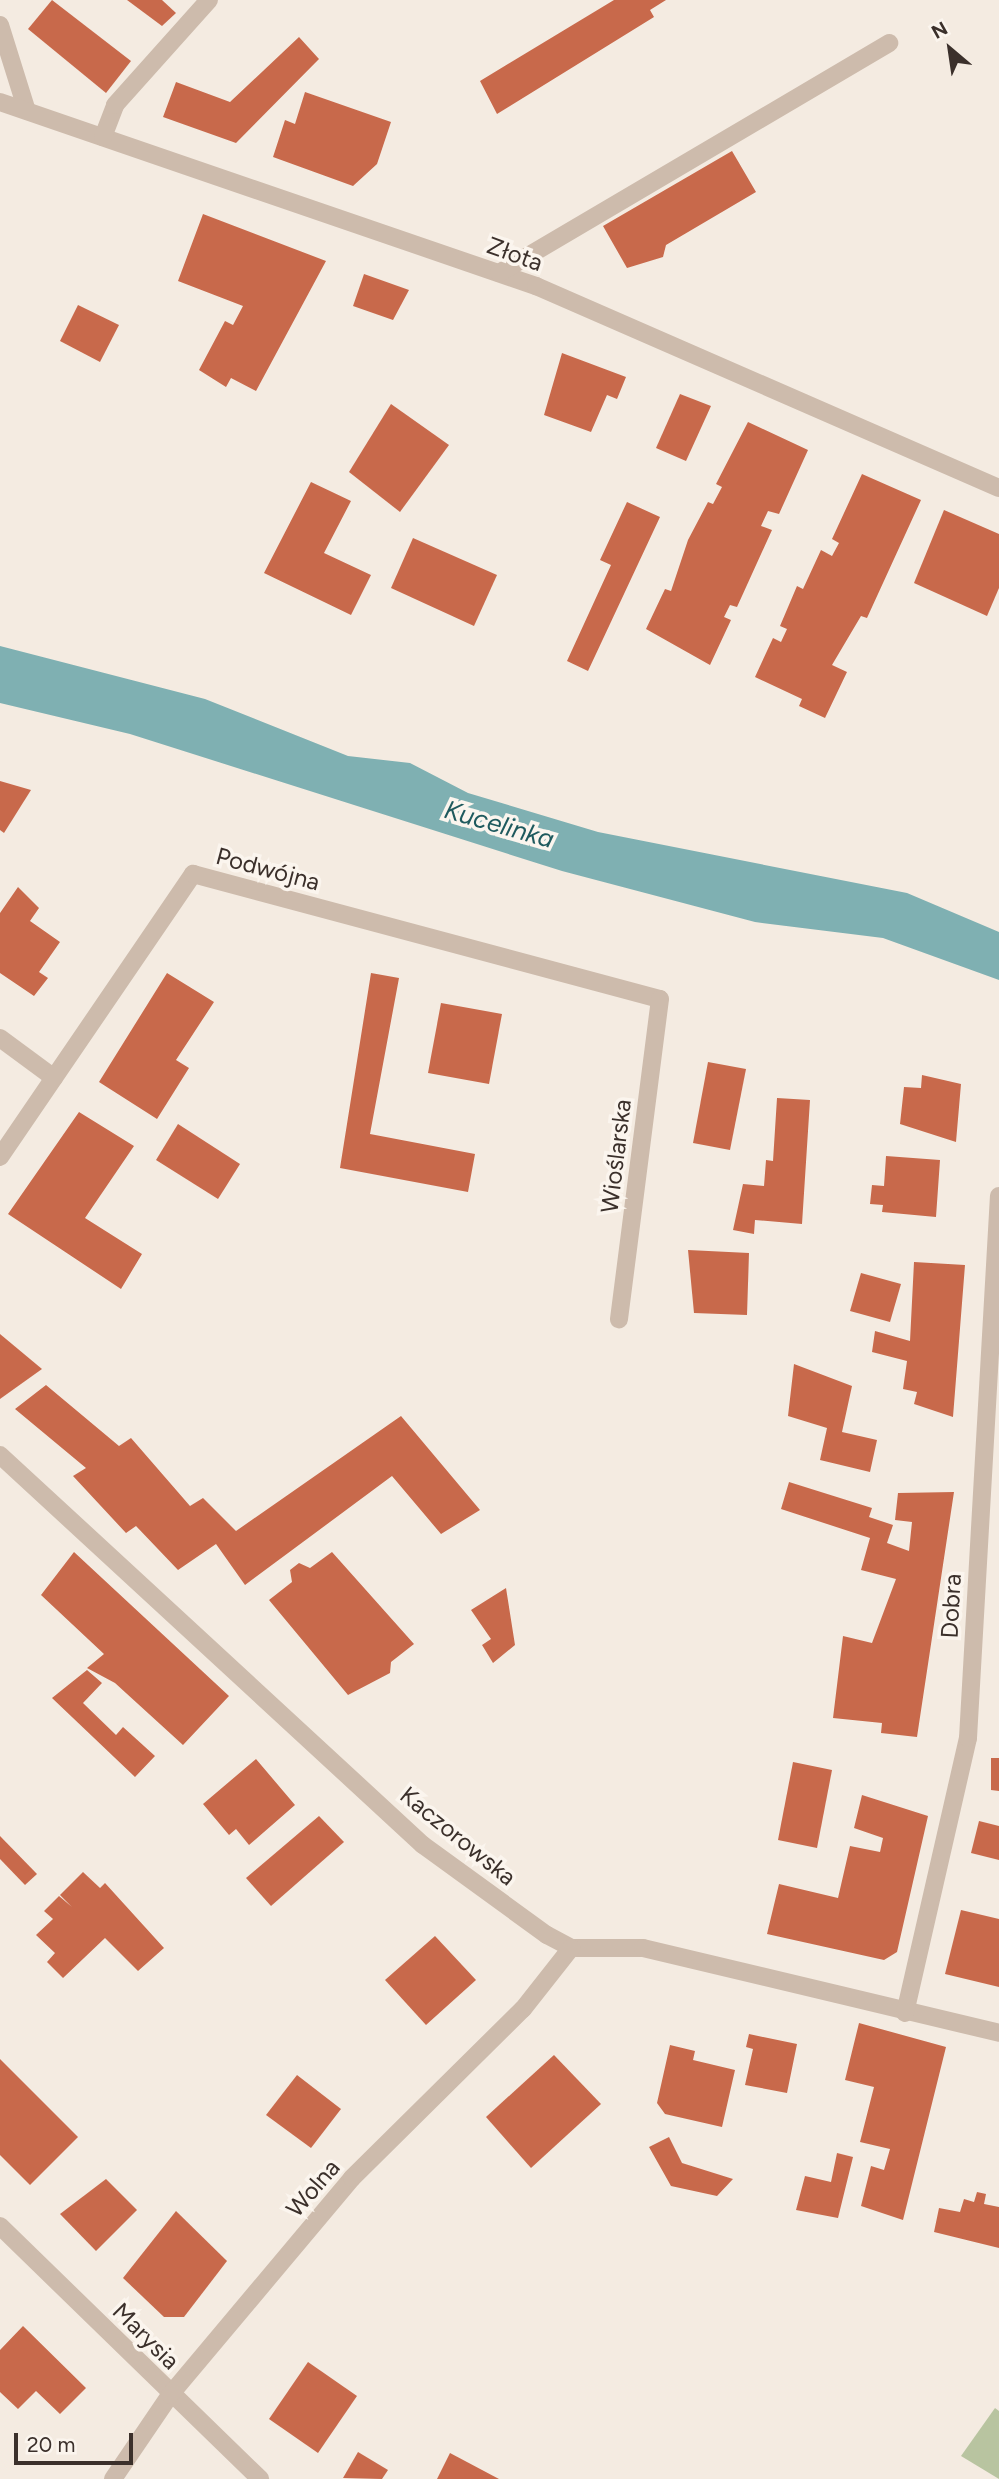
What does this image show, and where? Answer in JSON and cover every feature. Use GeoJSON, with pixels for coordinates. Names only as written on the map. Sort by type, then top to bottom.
{"type":"FeatureCollection","features":[{"type":"Feature","properties":{"kind":"street"},"geometry":{"type":"LineString","coordinates":[[103,137],[115,104],[209,0]]}},
{"type":"Feature","properties":{"kind":"street"},"geometry":{"type":"LineString","coordinates":[[0,25],[27,111]]}},
{"type":"Feature","properties":{"kind":"street"},"geometry":{"type":"LineString","coordinates":[[499,273],[889,43]]}},
{"type":"Feature","properties":{"kind":"street","name":"Złota"},"geometry":{"type":"LineString","coordinates":[[0,102],[499,273],[999,488]]}},
{"type":"Feature","properties":{"kind":"street","name":"Podwójna"},"geometry":{"type":"LineString","coordinates":[[0,1157],[193,874],[660,999]]}},
{"type":"Feature","properties":{"kind":"street","name":"Wioślarska"},"geometry":{"type":"LineString","coordinates":[[619,1319],[660,999]]}},
{"type":"Feature","properties":{"kind":"street"},"geometry":{"type":"LineString","coordinates":[[0,1038],[54,1078]]}},
{"type":"Feature","properties":{"kind":"street","name":"Dobra"},"geometry":{"type":"LineString","coordinates":[[905,2012],[968,1738],[999,1196]]}},
{"type":"Feature","properties":{"kind":"street","name":"Kaczorowska"},"geometry":{"type":"LineString","coordinates":[[0,1455],[423,1845],[571,1948]]}},
{"type":"Feature","properties":{"kind":"street"},"geometry":{"type":"LineString","coordinates":[[571,1948],[643,1948],[999,2033]]}},
{"type":"Feature","properties":{"kind":"street","name":"Wolna"},"geometry":{"type":"LineString","coordinates":[[113,2479],[170,2395],[352,2178],[523,2009],[571,1948]]}},
{"type":"Feature","properties":{"kind":"street","name":"Marysia"},"geometry":{"type":"LineString","coordinates":[[0,2226],[170,2395],[260,2479]]}},
{"type":"Feature","properties":{"kind":"green space"},"geometry":{"type":"Polygon","coordinates":[[[995,2408],[999,2411],[999,2479],[961,2456],[995,2408]]]}},
{"type":"Feature","properties":{"kind":"water","name":"Kucelinka"},"geometry":{"type":"Polygon","coordinates":[[[0,646],[205,699],[348,756],[410,763],[468,793],[598,832],[907,893],[999,932],[999,980],[883,938],[755,922],[562,871],[130,734],[0,703],[0,646]]]}},
{"type":"Feature","properties":{"kind":"building"},"geometry":{"type":"Polygon","coordinates":[[[52,0],[131,61],[106,93],[28,29],[52,0]]]}},
{"type":"Feature","properties":{"kind":"building"},"geometry":{"type":"Polygon","coordinates":[[[127,0],[162,0],[176,13],[162,26],[127,0]]]}},
{"type":"Feature","properties":{"kind":"building"},"geometry":{"type":"Polygon","coordinates":[[[614,0],[666,0],[650,10],[654,17],[497,114],[480,81],[614,0]]]}},
{"type":"Feature","properties":{"kind":"building"},"geometry":{"type":"Polygon","coordinates":[[[299,37],[319,59],[236,143],[163,117],[176,82],[230,102],[299,37]]]}},
{"type":"Feature","properties":{"kind":"building"},"geometry":{"type":"Polygon","coordinates":[[[305,92],[391,122],[377,164],[353,186],[273,157],[285,120],[295,124],[305,92]]]}},
{"type":"Feature","properties":{"kind":"building"},"geometry":{"type":"Polygon","coordinates":[[[732,151],[756,192],[666,245],[663,257],[627,268],[603,226],[732,151]]]}},
{"type":"Feature","properties":{"kind":"building"},"geometry":{"type":"Polygon","coordinates":[[[203,214],[326,261],[256,391],[231,378],[226,387],[199,370],[225,321],[233,325],[243,306],[178,281],[203,214]]]}},
{"type":"Feature","properties":{"kind":"building"},"geometry":{"type":"Polygon","coordinates":[[[364,274],[409,290],[393,320],[353,306],[364,274]]]}},
{"type":"Feature","properties":{"kind":"building"},"geometry":{"type":"Polygon","coordinates":[[[78,305],[119,325],[100,362],[60,341],[78,305]]]}},
{"type":"Feature","properties":{"kind":"building"},"geometry":{"type":"Polygon","coordinates":[[[562,353],[626,377],[617,399],[607,395],[591,432],[544,415],[562,353]]]}},
{"type":"Feature","properties":{"kind":"building"},"geometry":{"type":"Polygon","coordinates":[[[680,394],[711,406],[686,461],[656,448],[680,394]]]}},
{"type":"Feature","properties":{"kind":"building"},"geometry":{"type":"Polygon","coordinates":[[[391,404],[449,445],[400,512],[349,472],[391,404]]]}},
{"type":"Feature","properties":{"kind":"building"},"geometry":{"type":"Polygon","coordinates":[[[748,422],[808,450],[779,514],[768,511],[761,526],[772,530],[737,607],[730,605],[724,617],[731,620],[710,665],[646,629],[665,589],[671,591],[688,540],[708,502],[713,504],[722,487],[716,484],[748,422]]]}},
{"type":"Feature","properties":{"kind":"building"},"geometry":{"type":"Polygon","coordinates":[[[862,474],[921,500],[867,618],[861,616],[832,665],[847,672],[825,718],[799,706],[802,699],[755,677],[773,638],[781,642],[787,629],[780,626],[797,586],[803,589],[821,550],[832,556],[839,543],[832,539],[862,474]]]}},
{"type":"Feature","properties":{"kind":"building"},"geometry":{"type":"Polygon","coordinates":[[[311,482],[351,501],[324,553],[371,575],[351,615],[264,573],[311,482]]]}},
{"type":"Feature","properties":{"kind":"building"},"geometry":{"type":"Polygon","coordinates":[[[627,502],[660,517],[588,671],[567,661],[611,565],[600,560],[627,502]]]}},
{"type":"Feature","properties":{"kind":"building"},"geometry":{"type":"Polygon","coordinates":[[[944,510],[999,534],[999,588],[987,616],[914,583],[944,510]]]}},
{"type":"Feature","properties":{"kind":"building"},"geometry":{"type":"Polygon","coordinates":[[[413,538],[497,575],[474,626],[391,588],[413,538]]]}},
{"type":"Feature","properties":{"kind":"building"},"geometry":{"type":"Polygon","coordinates":[[[0,781],[31,790],[4,833],[0,830],[0,781]]]}},
{"type":"Feature","properties":{"kind":"building"},"geometry":{"type":"Polygon","coordinates":[[[18,887],[39,908],[30,921],[60,942],[39,972],[48,978],[34,996],[0,973],[0,913],[18,887]]]}},
{"type":"Feature","properties":{"kind":"building"},"geometry":{"type":"Polygon","coordinates":[[[167,973],[214,1002],[176,1060],[189,1068],[157,1119],[99,1082],[167,973]]]}},
{"type":"Feature","properties":{"kind":"building"},"geometry":{"type":"Polygon","coordinates":[[[371,973],[399,978],[370,1134],[475,1154],[468,1192],[340,1168],[371,973]]]}},
{"type":"Feature","properties":{"kind":"building"},"geometry":{"type":"Polygon","coordinates":[[[441,1003],[502,1014],[489,1084],[428,1073],[441,1003]]]}},
{"type":"Feature","properties":{"kind":"building"},"geometry":{"type":"Polygon","coordinates":[[[708,1062],[746,1069],[730,1150],[693,1143],[708,1062]]]}},
{"type":"Feature","properties":{"kind":"building"},"geometry":{"type":"Polygon","coordinates":[[[922,1075],[961,1084],[956,1142],[900,1124],[904,1087],[921,1088],[922,1075]]]}},
{"type":"Feature","properties":{"kind":"building"},"geometry":{"type":"Polygon","coordinates":[[[777,1098],[810,1100],[802,1224],[755,1220],[754,1234],[733,1230],[743,1184],[764,1186],[766,1160],[773,1161],[777,1098]]]}},
{"type":"Feature","properties":{"kind":"building"},"geometry":{"type":"Polygon","coordinates":[[[79,1112],[134,1146],[85,1218],[142,1254],[121,1289],[8,1214],[79,1112]]]}},
{"type":"Feature","properties":{"kind":"building"},"geometry":{"type":"Polygon","coordinates":[[[178,1124],[240,1164],[218,1199],[156,1160],[178,1124]]]}},
{"type":"Feature","properties":{"kind":"building"},"geometry":{"type":"Polygon","coordinates":[[[886,1156],[940,1160],[936,1217],[882,1212],[883,1205],[870,1204],[872,1185],[884,1186],[886,1156]]]}},
{"type":"Feature","properties":{"kind":"building"},"geometry":{"type":"Polygon","coordinates":[[[688,1250],[749,1253],[747,1315],[694,1313],[688,1250]]]}},
{"type":"Feature","properties":{"kind":"building"},"geometry":{"type":"Polygon","coordinates":[[[914,1262],[965,1265],[953,1417],[914,1404],[917,1392],[903,1389],[907,1361],[872,1352],[875,1331],[910,1341],[914,1262]]]}},
{"type":"Feature","properties":{"kind":"building"},"geometry":{"type":"Polygon","coordinates":[[[861,1273],[901,1284],[890,1322],[850,1311],[861,1273]]]}},
{"type":"Feature","properties":{"kind":"building"},"geometry":{"type":"Polygon","coordinates":[[[0,1334],[42,1369],[0,1399],[0,1334]]]}},
{"type":"Feature","properties":{"kind":"building"},"geometry":{"type":"Polygon","coordinates":[[[794,1364],[852,1386],[842,1432],[877,1440],[870,1472],[820,1460],[827,1428],[788,1416],[794,1364]]]}},
{"type":"Feature","properties":{"kind":"building"},"geometry":{"type":"Polygon","coordinates":[[[46,1385],[119,1446],[131,1438],[190,1506],[203,1498],[236,1531],[401,1416],[480,1510],[441,1534],[392,1476],[245,1585],[216,1544],[178,1570],[136,1526],[126,1533],[73,1476],[86,1468],[15,1409],[46,1385]]]}},
{"type":"Feature","properties":{"kind":"building"},"geometry":{"type":"Polygon","coordinates":[[[789,1482],[872,1508],[869,1517],[893,1525],[887,1543],[909,1551],[912,1522],[895,1520],[898,1493],[954,1492],[917,1737],[881,1733],[882,1723],[833,1718],[843,1636],[872,1643],[896,1579],[861,1570],[870,1538],[781,1509],[789,1482]]]}},
{"type":"Feature","properties":{"kind":"building"},"geometry":{"type":"Polygon","coordinates":[[[74,1552],[229,1696],[183,1745],[115,1683],[87,1668],[104,1654],[41,1595],[74,1552]]]}},
{"type":"Feature","properties":{"kind":"building"},"geometry":{"type":"Polygon","coordinates":[[[332,1552],[414,1644],[391,1662],[390,1673],[348,1695],[269,1600],[292,1582],[290,1570],[299,1563],[310,1568],[332,1552]]]}},
{"type":"Feature","properties":{"kind":"building"},"geometry":{"type":"Polygon","coordinates":[[[506,1588],[515,1645],[493,1663],[482,1645],[491,1639],[471,1610],[506,1588]]]}},
{"type":"Feature","properties":{"kind":"building"},"geometry":{"type":"Polygon","coordinates":[[[87,1670],[102,1683],[83,1703],[116,1735],[123,1727],[155,1756],[135,1777],[52,1698],[87,1670]]]}},
{"type":"Feature","properties":{"kind":"building"},"geometry":{"type":"Polygon","coordinates":[[[991,1758],[999,1758],[999,1791],[991,1790],[991,1758]]]}},
{"type":"Feature","properties":{"kind":"building"},"geometry":{"type":"Polygon","coordinates":[[[256,1759],[295,1805],[249,1845],[236,1829],[229,1835],[203,1804],[256,1759]]]}},
{"type":"Feature","properties":{"kind":"building"},"geometry":{"type":"Polygon","coordinates":[[[793,1762],[832,1770],[817,1848],[778,1840],[793,1762]]]}},
{"type":"Feature","properties":{"kind":"building"},"geometry":{"type":"Polygon","coordinates":[[[862,1795],[928,1816],[897,1952],[884,1960],[767,1934],[779,1884],[838,1898],[850,1846],[880,1852],[883,1838],[854,1828],[862,1795]]]}},
{"type":"Feature","properties":{"kind":"building"},"geometry":{"type":"Polygon","coordinates":[[[319,1816],[344,1842],[271,1906],[246,1878],[319,1816]]]}},
{"type":"Feature","properties":{"kind":"building"},"geometry":{"type":"Polygon","coordinates":[[[979,1821],[999,1826],[999,1860],[971,1853],[979,1821]]]}},
{"type":"Feature","properties":{"kind":"building"},"geometry":{"type":"Polygon","coordinates":[[[0,1836],[37,1874],[25,1885],[0,1859],[0,1836]]]}},
{"type":"Feature","properties":{"kind":"building"},"geometry":{"type":"Polygon","coordinates":[[[83,1872],[100,1888],[105,1883],[164,1948],[138,1971],[105,1938],[63,1978],[47,1962],[55,1953],[36,1935],[53,1919],[44,1911],[59,1896],[72,1907],[60,1895],[83,1872]]]}},
{"type":"Feature","properties":{"kind":"building"},"geometry":{"type":"Polygon","coordinates":[[[961,1910],[999,1919],[999,1987],[945,1974],[961,1910]]]}},
{"type":"Feature","properties":{"kind":"building"},"geometry":{"type":"Polygon","coordinates":[[[435,1936],[476,1980],[426,2025],[385,1980],[435,1936]]]}},
{"type":"Feature","properties":{"kind":"building"},"geometry":{"type":"Polygon","coordinates":[[[859,2023],[946,2047],[903,2220],[861,2206],[871,2166],[884,2170],[890,2149],[860,2142],[874,2087],[845,2080],[859,2023]]]}},
{"type":"Feature","properties":{"kind":"building"},"geometry":{"type":"Polygon","coordinates":[[[749,2034],[797,2044],[787,2093],[745,2085],[753,2049],[746,2047],[749,2034]]]}},
{"type":"Feature","properties":{"kind":"building"},"geometry":{"type":"Polygon","coordinates":[[[670,2045],[695,2051],[693,2060],[735,2070],[722,2127],[665,2114],[657,2103],[670,2045]]]}},
{"type":"Feature","properties":{"kind":"building"},"geometry":{"type":"Polygon","coordinates":[[[554,2055],[601,2104],[531,2168],[486,2117],[554,2055]]]}},
{"type":"Feature","properties":{"kind":"building"},"geometry":{"type":"Polygon","coordinates":[[[0,2059],[78,2137],[30,2185],[0,2155],[0,2059]]]}},
{"type":"Feature","properties":{"kind":"building"},"geometry":{"type":"Polygon","coordinates":[[[297,2075],[341,2109],[311,2148],[266,2115],[297,2075]]]}},
{"type":"Feature","properties":{"kind":"building"},"geometry":{"type":"Polygon","coordinates":[[[669,2137],[682,2163],[733,2179],[717,2196],[671,2186],[649,2147],[669,2137]]]}},
{"type":"Feature","properties":{"kind":"building"},"geometry":{"type":"Polygon","coordinates":[[[837,2153],[853,2157],[838,2218],[796,2210],[805,2176],[831,2182],[837,2153]]]}},
{"type":"Feature","properties":{"kind":"building"},"geometry":{"type":"Polygon","coordinates":[[[106,2179],[137,2210],[96,2251],[60,2214],[106,2179]]]}},
{"type":"Feature","properties":{"kind":"building"},"geometry":{"type":"Polygon","coordinates":[[[977,2192],[986,2194],[984,2204],[999,2207],[999,2248],[934,2232],[939,2208],[960,2212],[964,2199],[974,2202],[977,2192]]]}},
{"type":"Feature","properties":{"kind":"building"},"geometry":{"type":"Polygon","coordinates":[[[176,2211],[227,2261],[184,2317],[164,2317],[123,2278],[176,2211]]]}},
{"type":"Feature","properties":{"kind":"building"},"geometry":{"type":"Polygon","coordinates":[[[23,2326],[86,2388],[60,2414],[36,2391],[18,2409],[0,2392],[0,2350],[23,2326]]]}},
{"type":"Feature","properties":{"kind":"building"},"geometry":{"type":"Polygon","coordinates":[[[308,2362],[357,2396],[318,2453],[269,2419],[308,2362]]]}},
{"type":"Feature","properties":{"kind":"building"},"geometry":{"type":"Polygon","coordinates":[[[358,2452],[388,2470],[382,2479],[343,2478],[358,2452]]]}},
{"type":"Feature","properties":{"kind":"building"},"geometry":{"type":"Polygon","coordinates":[[[450,2453],[499,2479],[437,2479],[450,2453]]]}}]}
